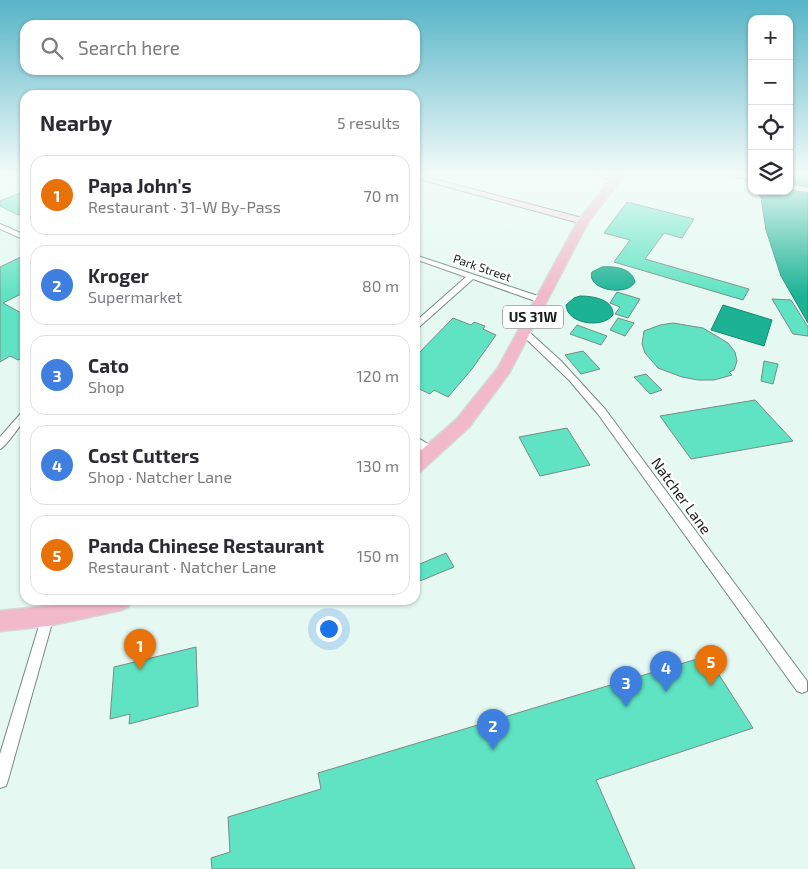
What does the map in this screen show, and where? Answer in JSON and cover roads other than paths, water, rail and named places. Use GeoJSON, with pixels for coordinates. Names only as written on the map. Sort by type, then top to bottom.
{"type":"FeatureCollection","features":[{"type":"Feature","properties":{"kind":"main road","name":"US 31W"},"geometry":{"type":"LineString","coordinates":[[421,458],[463,423],[485,398],[504,370],[525,333],[566,250],[589,214]]}},
{"type":"Feature","properties":{"kind":"main road"},"geometry":{"type":"LineString","coordinates":[[0,621],[48,616],[98,605]]}},
{"type":"Feature","properties":{"kind":"street"},"geometry":{"type":"LineString","coordinates":[[555,214],[583,221]]}},
{"type":"Feature","properties":{"kind":"street"},"geometry":{"type":"LineString","coordinates":[[0,226],[20,236]]}},
{"type":"Feature","properties":{"kind":"street","name":"Park Street"},"geometry":{"type":"LineString","coordinates":[[420,259],[541,300]]}},
{"type":"Feature","properties":{"kind":"street"},"geometry":{"type":"LineString","coordinates":[[420,322],[472,276]]}},
{"type":"Feature","properties":{"kind":"street","name":"Natcher Lane"},"geometry":{"type":"LineString","coordinates":[[525,333],[554,358],[617,432],[639,465],[802,686]]}},
{"type":"Feature","properties":{"kind":"street"},"geometry":{"type":"LineString","coordinates":[[0,445],[20,419]]}},
{"type":"Feature","properties":{"kind":"street"},"geometry":{"type":"LineString","coordinates":[[0,780],[48,616]]}},
{"type":"Feature","properties":{"kind":"place","name":"Papa John's"},"geometry":{"type":"Point","coordinates":[140,670]}},
{"type":"Feature","properties":{"kind":"place","name":"Panda Chinese Restaurant"},"geometry":{"type":"Point","coordinates":[711,686]}},
{"type":"Feature","properties":{"kind":"place","name":"Cost Cutters"},"geometry":{"type":"Point","coordinates":[666,692]}},
{"type":"Feature","properties":{"kind":"place","name":"Cato"},"geometry":{"type":"Point","coordinates":[626,707]}},
{"type":"Feature","properties":{"kind":"place","name":"Kroger"},"geometry":{"type":"Point","coordinates":[493,750]}}]}
